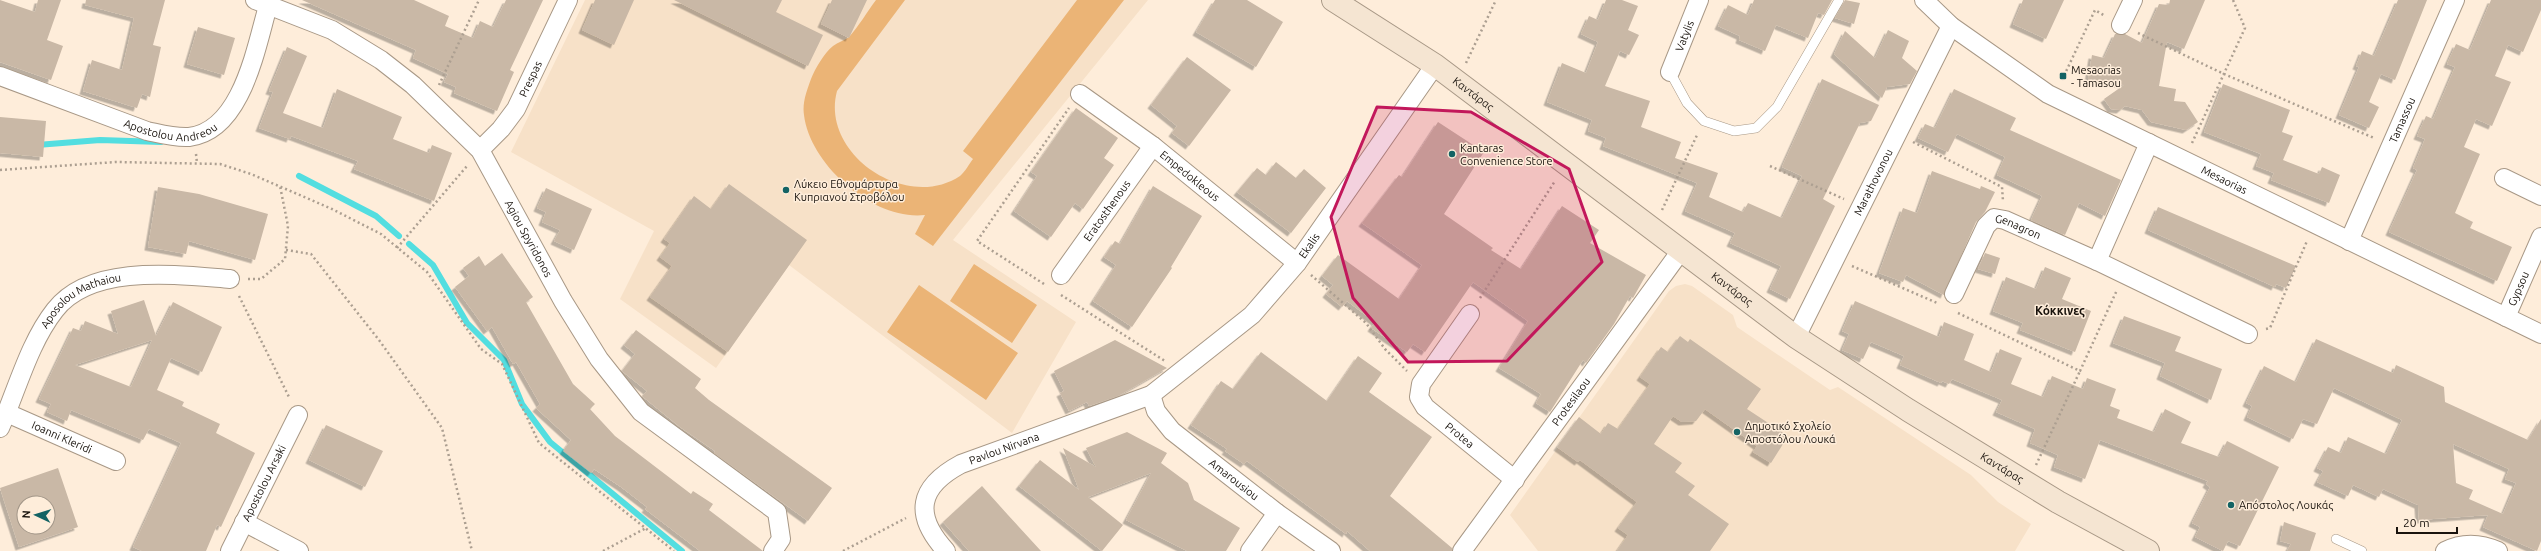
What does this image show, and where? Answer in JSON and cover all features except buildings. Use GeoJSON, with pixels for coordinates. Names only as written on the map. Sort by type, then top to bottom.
{"type":"FeatureCollection","features":[{"type":"Feature","properties":{"kind":"street","name":"Prespas"},"geometry":{"type":"LineString","coordinates":[[480,150],[501,129],[516,109],[568,0]]}},
{"type":"Feature","properties":{"kind":"street","name":"Καντάρας"},"geometry":{"type":"LineString","coordinates":[[1333,0],[1435,65],[1680,252],[1796,337],[2027,483],[2148,551]]}},
{"type":"Feature","properties":{"kind":"street","name":"Vatylis"},"geometry":{"type":"LineString","coordinates":[[1670,72],[1699,0]]}},
{"type":"Feature","properties":{"kind":"street","name":"Mesaorias"},"geometry":{"type":"LineString","coordinates":[[1924,0],[1950,26],[2054,96],[2541,334]]}},
{"type":"Feature","properties":{"kind":"street"},"geometry":{"type":"LineString","coordinates":[[2121,25],[2133,0]]}},
{"type":"Feature","properties":{"kind":"street","name":"Tamassou"},"geometry":{"type":"LineString","coordinates":[[2349,241],[2455,0]]}},
{"type":"Feature","properties":{"kind":"street","name":"Agiou Spyridonos"},"geometry":{"type":"LineString","coordinates":[[262,3],[332,30],[381,60],[431,102],[480,150],[563,301],[599,359],[642,412],[777,512],[781,539],[773,551]]}},
{"type":"Feature","properties":{"kind":"street","name":"Apostolou Andreou"},"geometry":{"type":"LineString","coordinates":[[0,76],[147,131],[172,137],[190,137],[206,132],[226,117],[243,88],[262,3]]}},
{"type":"Feature","properties":{"kind":"street","name":"Marathovonou"},"geometry":{"type":"LineString","coordinates":[[1796,337],[1950,26]]}},
{"type":"Feature","properties":{"kind":"street","name":"Ekalis"},"geometry":{"type":"LineString","coordinates":[[1150,395],[1252,315],[1297,263],[1435,65]]}},
{"type":"Feature","properties":{"kind":"street","name":"Empedokleous"},"geometry":{"type":"LineString","coordinates":[[1080,94],[1153,146],[1297,263]]}},
{"type":"Feature","properties":{"kind":"street"},"geometry":{"type":"LineString","coordinates":[[2097,261],[2149,143]]}},
{"type":"Feature","properties":{"kind":"street","name":"Eratosthenous"},"geometry":{"type":"LineString","coordinates":[[1056,285],[1153,146]]}},
{"type":"Feature","properties":{"kind":"street"},"geometry":{"type":"LineString","coordinates":[[2504,178],[2541,196]]}},
{"type":"Feature","properties":{"kind":"street","name":"Genagron"},"geometry":{"type":"LineString","coordinates":[[1948,299],[1986,226],[1994,218],[2005,220],[2097,261],[2248,334]]}},
{"type":"Feature","properties":{"kind":"street","name":"Gypsou"},"geometry":{"type":"LineString","coordinates":[[2506,317],[2541,238]]}},
{"type":"Feature","properties":{"kind":"street","name":"Protesilaou"},"geometry":{"type":"LineString","coordinates":[[1462,551],[1680,252]]}},
{"type":"Feature","properties":{"kind":"street","name":"Aposolou Mathaiou"},"geometry":{"type":"LineString","coordinates":[[3,420],[38,338],[55,309],[77,291],[107,279],[146,273],[230,279]]}},
{"type":"Feature","properties":{"kind":"street"},"geometry":{"type":"LineString","coordinates":[[1421,384],[1470,314]]}},
{"type":"Feature","properties":{"kind":"street","name":"Protea"},"geometry":{"type":"LineString","coordinates":[[1421,384],[1420,397],[1425,407],[1515,480]]}},
{"type":"Feature","properties":{"kind":"street","name":"Pavlou Nirvana"},"geometry":{"type":"LineString","coordinates":[[924,508],[933,486],[946,472],[961,464],[1150,395]]}},
{"type":"Feature","properties":{"kind":"street","name":"Amarousiou"},"geometry":{"type":"LineString","coordinates":[[1150,395],[1156,411],[1172,431],[1277,513],[1332,551]]}},
{"type":"Feature","properties":{"kind":"street","name":"Apostolou Arsaki"},"geometry":{"type":"LineString","coordinates":[[230,551],[298,415]]}},
{"type":"Feature","properties":{"kind":"street","name":"Ioanni Kleridi"},"geometry":{"type":"LineString","coordinates":[[3,420],[116,461]]}},
{"type":"Feature","properties":{"kind":"street"},"geometry":{"type":"LineString","coordinates":[[924,508],[926,525],[946,551]]}},
{"type":"Feature","properties":{"kind":"street"},"geometry":{"type":"LineString","coordinates":[[1250,551],[1277,513]]}},
{"type":"Feature","properties":{"kind":"street"},"geometry":{"type":"LineString","coordinates":[[244,522],[299,551]]}},
{"type":"Feature","properties":{"kind":"street"},"geometry":{"type":"LineString","coordinates":[[2445,551],[2455,546],[2466,544],[2486,545],[2498,551]]}},
{"type":"Feature","properties":{"kind":"lane"},"geometry":{"type":"LineString","coordinates":[[1670,72],[1687,104],[1704,121],[1734,131],[1756,128],[1777,107],[1839,0]]}},
{"type":"Feature","properties":{"kind":"lane"},"geometry":{"type":"LineString","coordinates":[[2336,539],[2362,551]]}},
{"type":"Feature","properties":{"kind":"path"},"geometry":{"type":"LineString","coordinates":[[431,102],[479,0]]}},
{"type":"Feature","properties":{"kind":"path"},"geometry":{"type":"LineString","coordinates":[[1457,82],[1496,0]]}},
{"type":"Feature","properties":{"kind":"path"},"geometry":{"type":"LineString","coordinates":[[2184,160],[2245,28],[2233,0]]}},
{"type":"Feature","properties":{"kind":"path"},"geometry":{"type":"LineString","coordinates":[[2054,96],[2095,10],[2121,25],[2224,74],[2391,145]]}},
{"type":"Feature","properties":{"kind":"path"},"geometry":{"type":"LineString","coordinates":[[1080,94],[977,241],[1056,285],[1181,370]]}},
{"type":"Feature","properties":{"kind":"path"},"geometry":{"type":"LineString","coordinates":[[1653,231],[1704,121]]}},
{"type":"Feature","properties":{"kind":"path"},"geometry":{"type":"LineString","coordinates":[[1897,134],[2002,187],[2005,220]]}},
{"type":"Feature","properties":{"kind":"path"},"geometry":{"type":"LineString","coordinates":[[398,248],[480,150]]}},
{"type":"Feature","properties":{"kind":"path"},"geometry":{"type":"LineString","coordinates":[[0,170],[116,162],[220,164],[280,186],[332,209],[374,230],[426,272],[481,349],[502,364],[539,443],[674,551]]}},
{"type":"Feature","properties":{"kind":"path"},"geometry":{"type":"LineString","coordinates":[[1470,314],[1566,164]]}},
{"type":"Feature","properties":{"kind":"path"},"geometry":{"type":"LineString","coordinates":[[1770,166],[1861,207]]}},
{"type":"Feature","properties":{"kind":"path"},"geometry":{"type":"LineString","coordinates":[[280,186],[288,226],[285,260],[261,279],[230,279],[298,415]]}},
{"type":"Feature","properties":{"kind":"path"},"geometry":{"type":"LineString","coordinates":[[2248,334],[2270,328],[2314,224]]}},
{"type":"Feature","properties":{"kind":"path"},"geometry":{"type":"LineString","coordinates":[[286,250],[311,254],[379,340],[442,428],[472,551]]}},
{"type":"Feature","properties":{"kind":"path"},"geometry":{"type":"LineString","coordinates":[[1835,258],[1948,299]]}},
{"type":"Feature","properties":{"kind":"path"},"geometry":{"type":"LineString","coordinates":[[1297,263],[1366,322],[1385,349],[1421,384]]}},
{"type":"Feature","properties":{"kind":"path"},"geometry":{"type":"LineString","coordinates":[[2027,483],[2124,274]]}},
{"type":"Feature","properties":{"kind":"path"},"geometry":{"type":"LineString","coordinates":[[1956,311],[2080,371]]}},
{"type":"Feature","properties":{"kind":"path"},"geometry":{"type":"LineString","coordinates":[[843,551],[924,508]]}},
{"type":"Feature","properties":{"kind":"path"},"geometry":{"type":"LineString","coordinates":[[603,551],[646,528]]}},
{"type":"Feature","properties":{"kind":"highlighted area"},"geometry":{"type":"Polygon","coordinates":[[[1377,107],[1471,112],[1569,169],[1602,262],[1507,361],[1408,362],[1353,298],[1331,217],[1377,107]]]}},
{"type":"Feature","properties":{"kind":"shaded area","name":"Λύκειο Εθνομάρτυρα Κυπριανού Στροβόλου"},"geometry":{"type":"Polygon","coordinates":[[[585,0],[1148,0],[953,240],[1076,322],[1012,433],[789,265],[716,368],[620,299],[654,231],[511,152],[585,0]]]}},
{"type":"Feature","properties":{"kind":"shaded area"},"geometry":{"type":"Polygon","coordinates":[[[876,0],[905,0],[837,91],[835,114],[841,136],[854,155],[872,171],[893,182],[916,187],[939,185],[960,176],[964,172],[973,159],[963,151],[1077,0],[1124,0],[933,246],[915,234],[925,215],[905,214],[885,209],[866,199],[848,186],[831,170],[818,153],[809,134],[804,115],[804,101],[806,92],[820,61],[833,46],[849,37],[860,24],[876,0]]]}},
{"type":"Feature","properties":{"kind":"shaded area"},"geometry":{"type":"Polygon","coordinates":[[[974,264],[1037,305],[1012,343],[950,301],[974,264]]]}},
{"type":"Feature","properties":{"kind":"shaded area","name":"Δημοτικό Σχολείο Αποστόλου Λουκά"},"geometry":{"type":"Polygon","coordinates":[[[1685,284],[1692,286],[1733,315],[1737,327],[1830,390],[1838,387],[1971,475],[1998,502],[2031,524],[2015,551],[1538,551],[1510,515],[1669,291],[1676,286],[1685,284]]]}},
{"type":"Feature","properties":{"kind":"shaded area"},"geometry":{"type":"Polygon","coordinates":[[[919,285],[1018,353],[986,400],[887,332],[919,285]]]}},
{"type":"Feature","properties":{"kind":"waterway"},"geometry":{"type":"LineString","coordinates":[[37,145],[100,140],[161,142]]}},
{"type":"Feature","properties":{"kind":"waterway"},"geometry":{"type":"LineString","coordinates":[[299,176],[376,216],[399,236]]}},
{"type":"Feature","properties":{"kind":"waterway"},"geometry":{"type":"LineString","coordinates":[[409,244],[433,265],[467,323],[504,360],[522,404],[550,442],[682,551]]}},
{"type":"Feature","properties":{"kind":"place","name":"Mesaorias - Tamasou"},"geometry":{"type":"Point","coordinates":[2063,76]}},
{"type":"Feature","properties":{"kind":"place","name":"Kantaras Convenience Store"},"geometry":{"type":"Point","coordinates":[1452,154]}},
{"type":"Feature","properties":{"kind":"place","name":"Λύκειο Εθνομάρτυρα Κυπριανού Στροβόλου"},"geometry":{"type":"Point","coordinates":[786,190]}},
{"type":"Feature","properties":{"kind":"place","name":"Δημοτικό Σχολείο Αποστόλου Λουκά"},"geometry":{"type":"Point","coordinates":[1737,432]}},
{"type":"Feature","properties":{"kind":"place","name":"Απόστολος Λουκάς"},"geometry":{"type":"Point","coordinates":[2231,505]}},
{"type":"Feature","properties":{"kind":"district","name":"Κόκκινες"},"geometry":{"type":"Point","coordinates":[2060,310]}}]}
